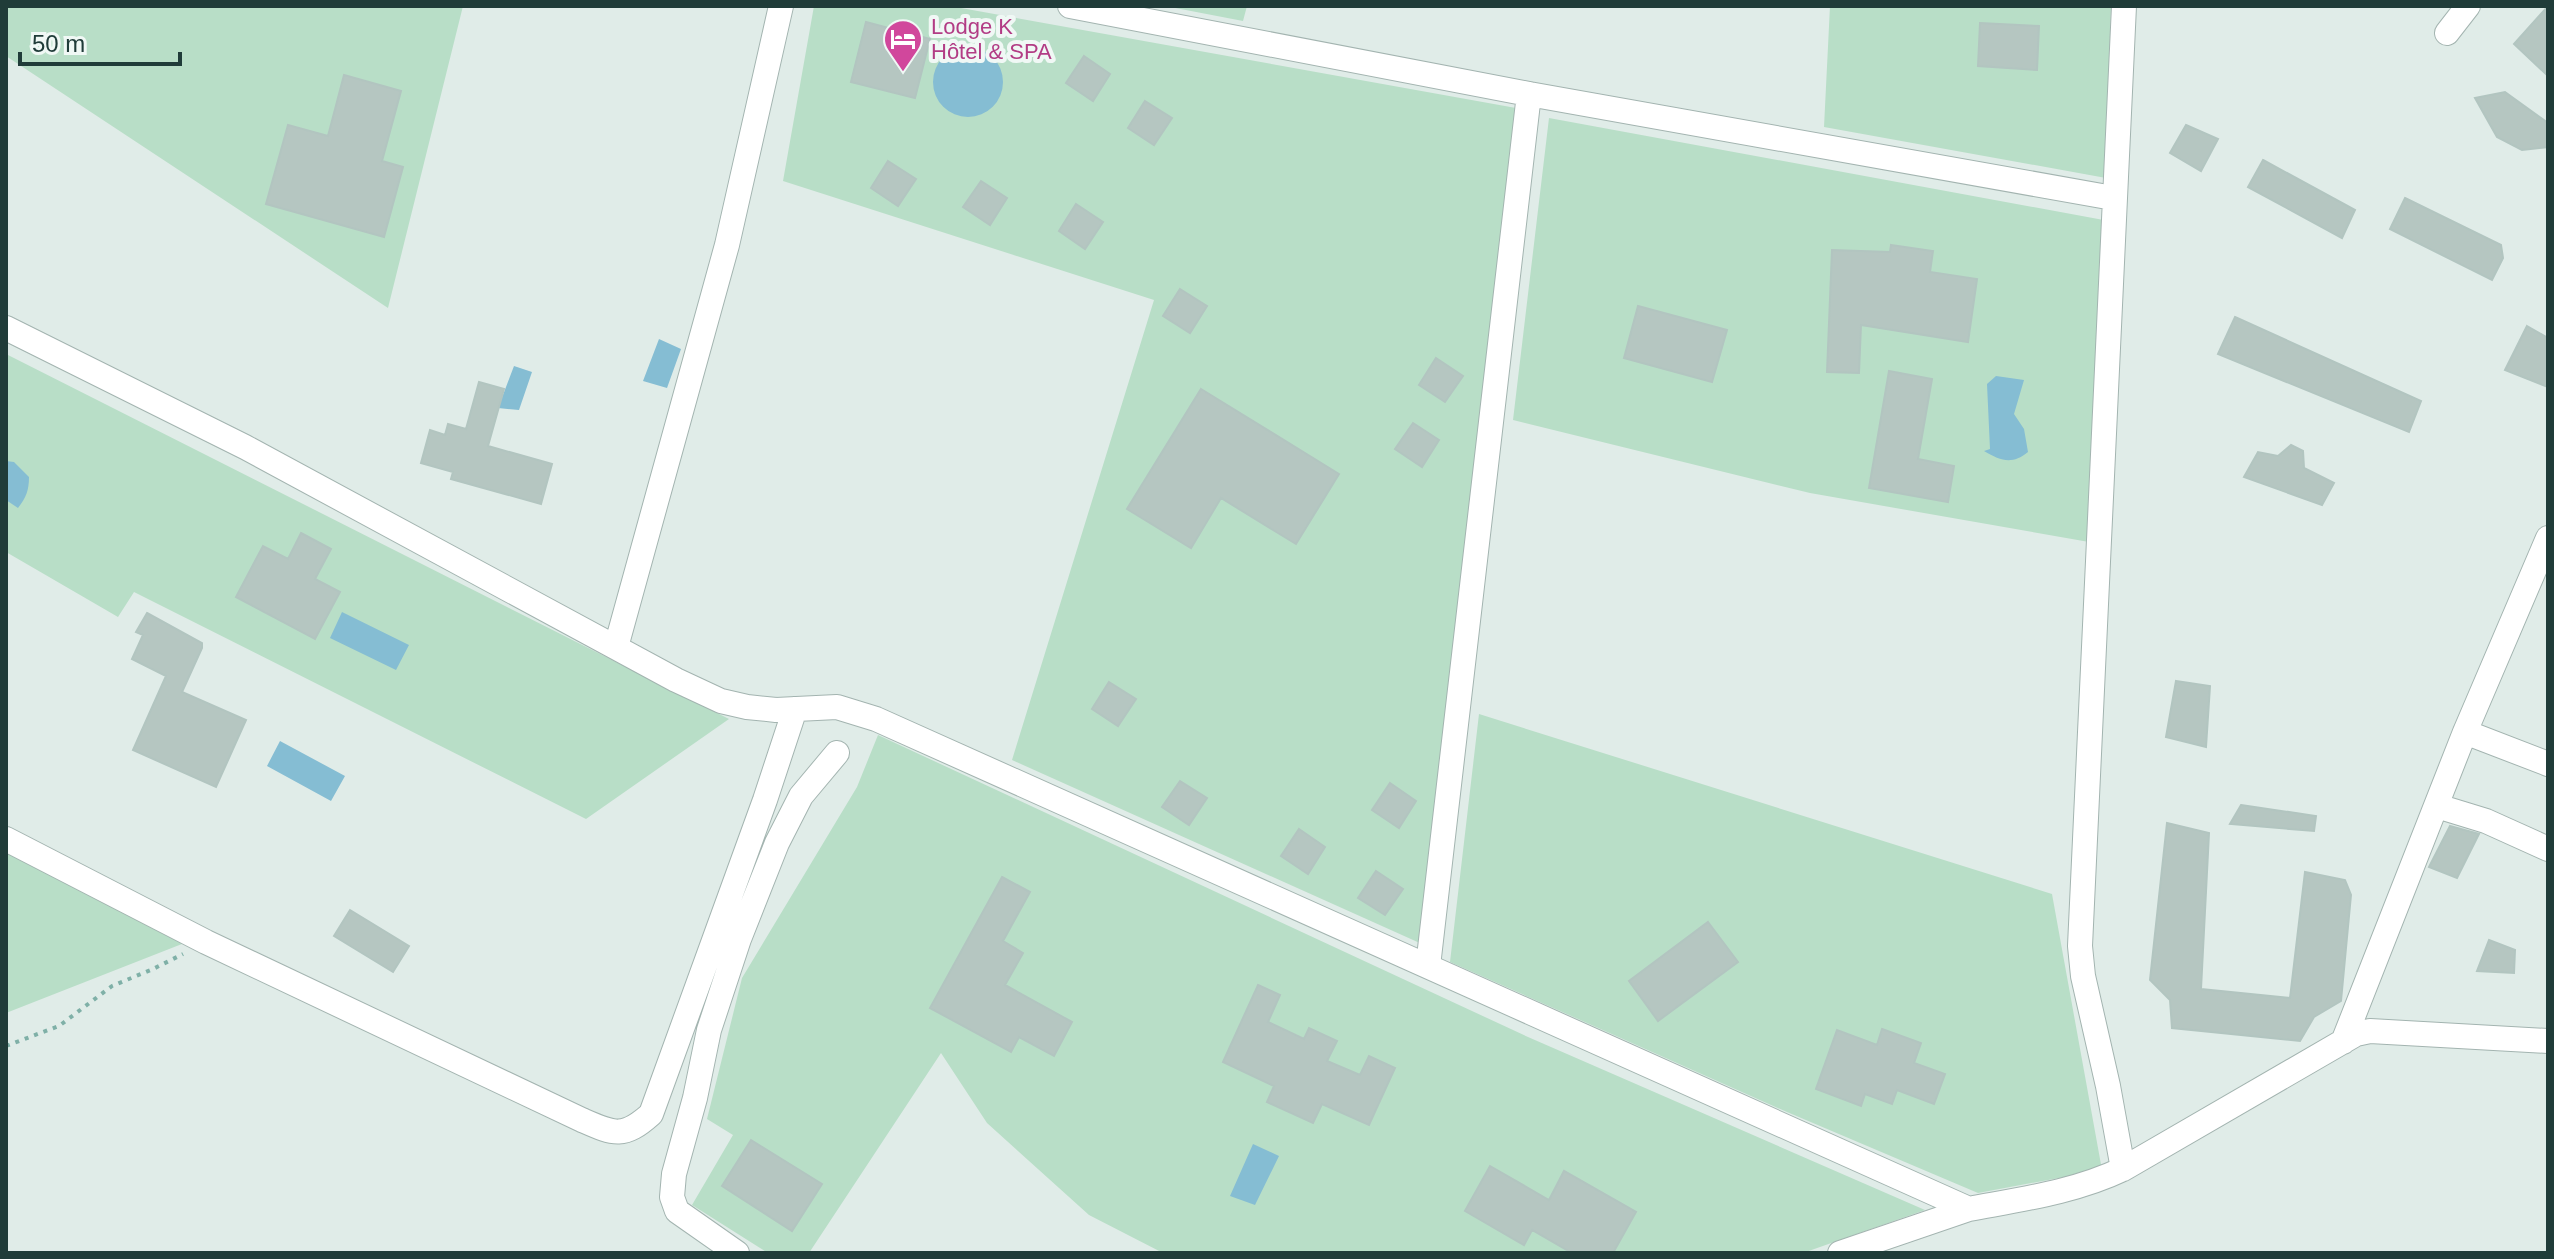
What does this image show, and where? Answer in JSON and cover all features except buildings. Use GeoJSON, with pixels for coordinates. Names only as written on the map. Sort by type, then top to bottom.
{"type":"FeatureCollection","features":[{"type":"Feature","properties":{"kind":"street"},"geometry":{"type":"LineString","coordinates":[[616,647],[727,245],[781,6]]}},
{"type":"Feature","properties":{"kind":"street"},"geometry":{"type":"LineString","coordinates":[[1070,6],[1529,94],[2113,198]]}},
{"type":"Feature","properties":{"kind":"street"},"geometry":{"type":"LineString","coordinates":[[2123,1169],[2083,976],[2080,946],[2124,6]]}},
{"type":"Feature","properties":{"kind":"street"},"geometry":{"type":"LineString","coordinates":[[2447,33],[2468,6]]}},
{"type":"Feature","properties":{"kind":"street"},"geometry":{"type":"LineString","coordinates":[[1428,966],[1529,94]]}},
{"type":"Feature","properties":{"kind":"street"},"geometry":{"type":"LineString","coordinates":[[6,328],[245,447],[676,680],[721,701],[747,707],[837,707],[876,719],[1969,1209]]}},
{"type":"Feature","properties":{"kind":"street"},"geometry":{"type":"LineString","coordinates":[[2343,1042],[2465,732],[2541,576],[2548,538]]}},
{"type":"Feature","properties":{"kind":"street"},"geometry":{"type":"LineString","coordinates":[[6,839],[206,942],[610,1133],[634,1129],[651,1114],[795,709]]}},
{"type":"Feature","properties":{"kind":"street"},"geometry":{"type":"LineString","coordinates":[[2465,732],[2548,764]]}},
{"type":"Feature","properties":{"kind":"street"},"geometry":{"type":"LineString","coordinates":[[737,1253],[677,1211],[672,1197],[674,1174],[695,1098],[709,1030],[771,856],[801,796],[837,753]]}},
{"type":"Feature","properties":{"kind":"street"},"geometry":{"type":"LineString","coordinates":[[2437,806],[2486,821],[2548,849]]}},
{"type":"Feature","properties":{"kind":"street"},"geometry":{"type":"LineString","coordinates":[[1840,1253],[1969,1209],[2097,1182],[2356,1034],[2370,1031],[2548,1041]]}},
{"type":"Feature","properties":{"kind":"path"},"geometry":{"type":"LineString","coordinates":[[6,1046],[59,1026],[112,986],[206,942]]}},
{"type":"Feature","properties":{"kind":"green space"},"geometry":{"type":"Polygon","coordinates":[[[6,6],[463,6],[388,308],[6,56],[6,6]]]}},
{"type":"Feature","properties":{"kind":"green space"},"geometry":{"type":"Polygon","coordinates":[[[814,6],[950,6],[1516,108],[1422,944],[1012,760],[1154,300],[783,181],[814,6]]]}},
{"type":"Feature","properties":{"kind":"green space"},"geometry":{"type":"Polygon","coordinates":[[[1165,6],[1247,6],[1243,21],[1165,6]]]}},
{"type":"Feature","properties":{"kind":"green space"},"geometry":{"type":"Polygon","coordinates":[[[1830,6],[2111,6],[2106,178],[1824,127],[1830,6]]]}},
{"type":"Feature","properties":{"kind":"green space"},"geometry":{"type":"Polygon","coordinates":[[[1549,118],[2109,221],[2089,542],[1810,493],[1513,420],[1549,118]]]}},
{"type":"Feature","properties":{"kind":"green space"},"geometry":{"type":"Polygon","coordinates":[[[6,354],[729,719],[586,819],[134,592],[118,617],[6,552],[6,354]]]}},
{"type":"Feature","properties":{"kind":"green space"},"geometry":{"type":"Polygon","coordinates":[[[1479,714],[2052,894],[2102,1170],[1978,1193],[1450,962],[1479,714]]]}},
{"type":"Feature","properties":{"kind":"green space"},"geometry":{"type":"Polygon","coordinates":[[[878,735],[1528,1037],[1925,1210],[1803,1253],[1163,1253],[1089,1215],[987,1123],[941,1053],[809,1253],[768,1253],[692,1205],[733,1135],[707,1119],[742,978],[857,787],[878,735]]]}},
{"type":"Feature","properties":{"kind":"green space"},"geometry":{"type":"Polygon","coordinates":[[[6,851],[187,942],[6,1013],[6,851]]]}},
{"type":"Feature","properties":{"kind":"water"},"geometry":{"type":"Polygon","coordinates":[[[968,47],[993,57],[1003,82],[993,107],[968,117],[943,107],[933,82],[943,57],[968,47]]]}},
{"type":"Feature","properties":{"kind":"water"},"geometry":{"type":"Polygon","coordinates":[[[659,339],[681,349],[667,388],[643,381],[659,339]]]}},
{"type":"Feature","properties":{"kind":"water"},"geometry":{"type":"Polygon","coordinates":[[[514,366],[532,372],[519,410],[498,408],[514,366]]]}},
{"type":"Feature","properties":{"kind":"water"},"geometry":{"type":"Polygon","coordinates":[[[1996,376],[2024,380],[2014,414],[2024,429],[2028,452],[2012,460],[2001,459],[1984,451],[1990,449],[1987,384],[1996,376]]]}},
{"type":"Feature","properties":{"kind":"water"},"geometry":{"type":"Polygon","coordinates":[[[6,461],[14,462],[29,477],[26,494],[18,508],[6,500],[6,461]]]}},
{"type":"Feature","properties":{"kind":"water"},"geometry":{"type":"Polygon","coordinates":[[[342,612],[409,645],[396,670],[330,638],[342,612]]]}},
{"type":"Feature","properties":{"kind":"water"},"geometry":{"type":"Polygon","coordinates":[[[280,741],[345,776],[331,801],[267,766],[280,741]]]}},
{"type":"Feature","properties":{"kind":"water"},"geometry":{"type":"Polygon","coordinates":[[[1253,1144],[1279,1156],[1255,1205],[1230,1196],[1253,1144]]]}},
{"type":"Feature","properties":{"kind":"place","name":"Lodge K Hôtel & SPA"},"geometry":{"type":"Point","coordinates":[903,73]}}]}
